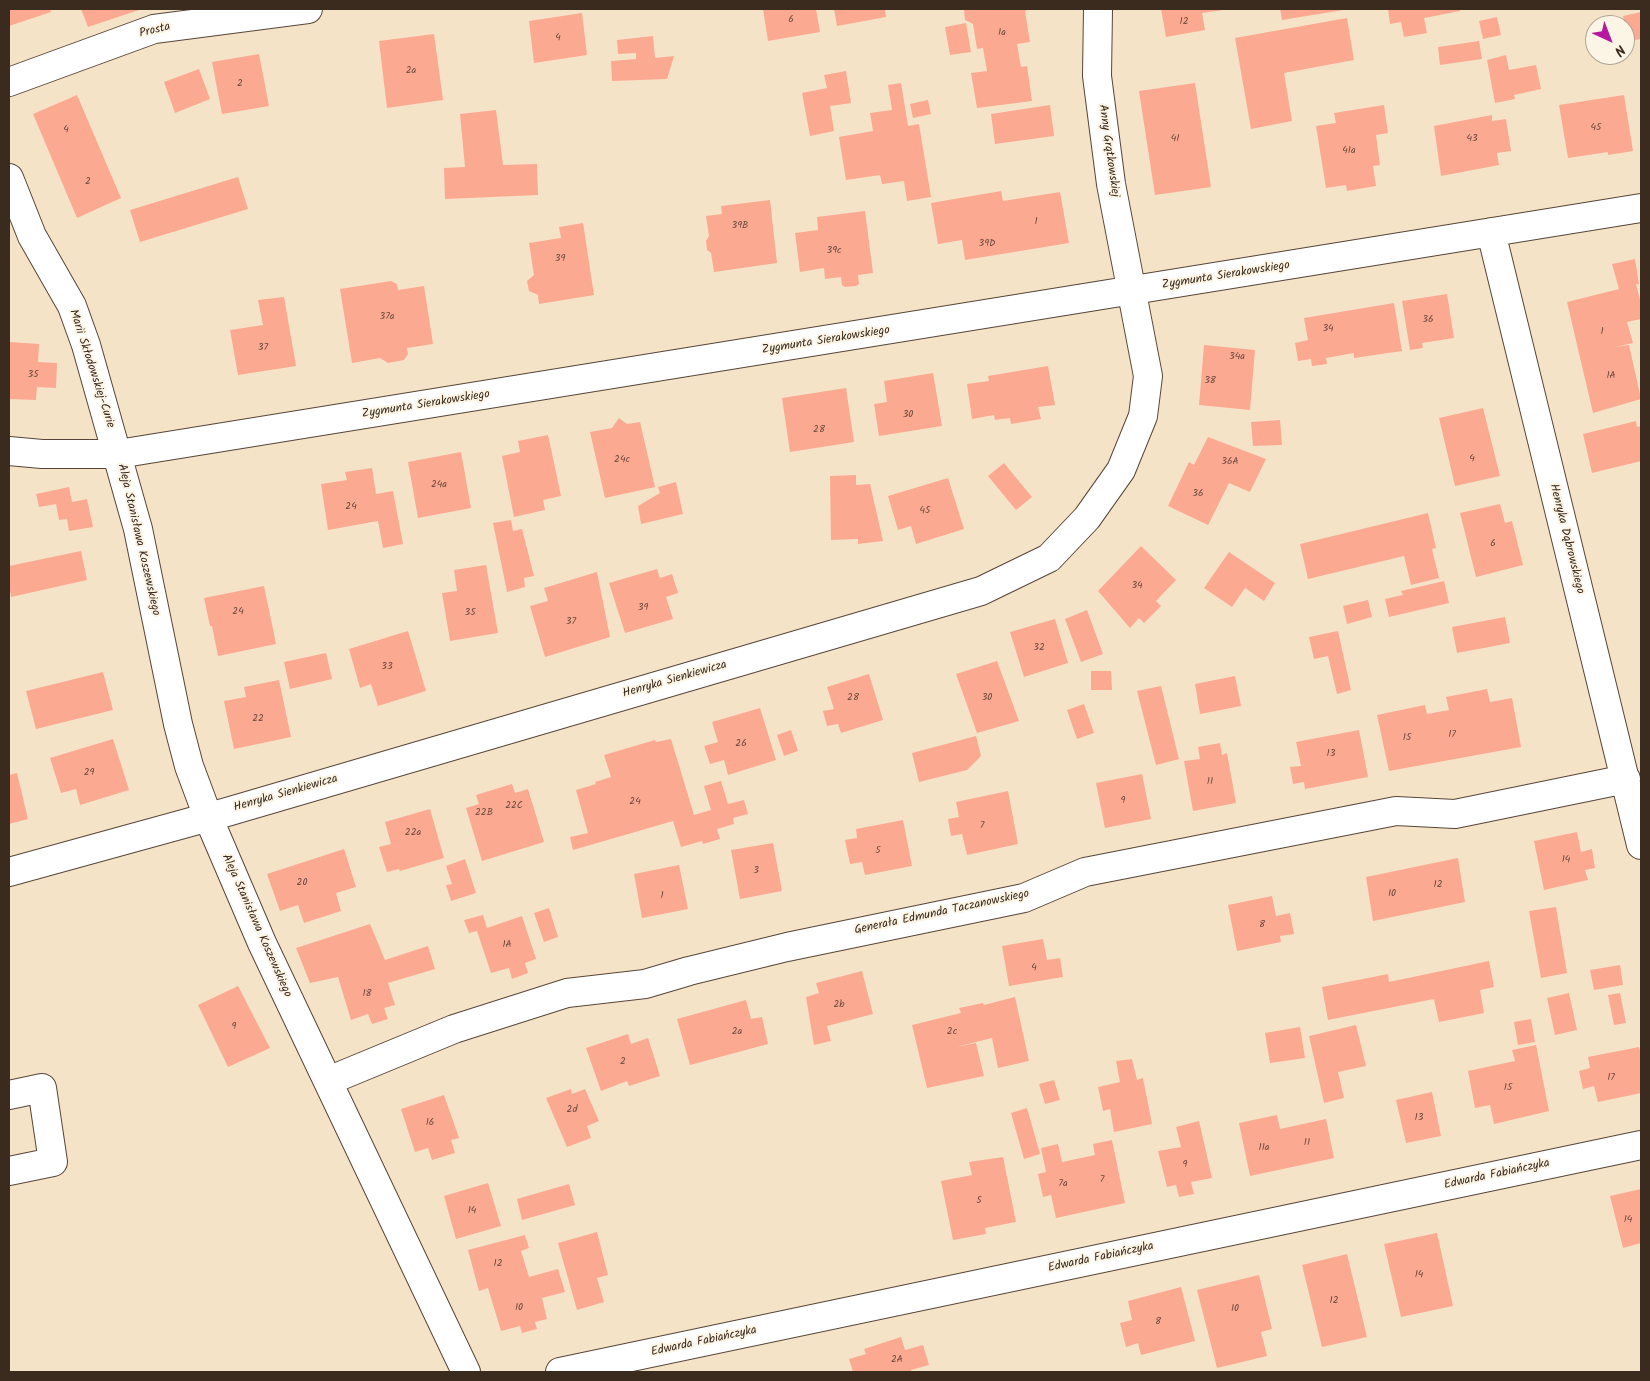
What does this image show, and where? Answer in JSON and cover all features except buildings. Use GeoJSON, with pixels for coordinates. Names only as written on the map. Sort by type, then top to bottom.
{"type":"FeatureCollection","features":[{"type":"Feature","properties":{"kind":"street","name":"Prosta"},"geometry":{"type":"LineString","coordinates":[[9,82],[154,29],[308,9]]}},
{"type":"Feature","properties":{"kind":"street","name":"Anny Grątkowskiej"},"geometry":{"type":"LineString","coordinates":[[1098,9],[1097,76],[1112,184],[1133,292]]}},
{"type":"Feature","properties":{"kind":"street","name":"Marii Skłodowskiej-Curie"},"geometry":{"type":"LineString","coordinates":[[9,178],[32,236],[72,306],[86,345],[118,454]]}},
{"type":"Feature","properties":{"kind":"street","name":"Zygmunta Sierakowskiego"},"geometry":{"type":"LineString","coordinates":[[9,451],[42,454],[118,454],[1133,292],[1641,208]]}},
{"type":"Feature","properties":{"kind":"street","name":"Henryka Dąbrowskiego"},"geometry":{"type":"LineString","coordinates":[[1491,232],[1641,845]]}},
{"type":"Feature","properties":{"kind":"street","name":"Henryka Sienkiewicza"},"geometry":{"type":"LineString","coordinates":[[9,872],[208,817],[981,591],[1049,558],[1087,518],[1121,470],[1143,416],[1148,376],[1133,292]]}},
{"type":"Feature","properties":{"kind":"street","name":"Aleja Stanisława Koszewskiego"},"geometry":{"type":"LineString","coordinates":[[118,454],[138,529],[178,724],[208,817],[262,943],[466,1372]]}},
{"type":"Feature","properties":{"kind":"street","name":"Generała Edmunda Taczanowskiego"},"geometry":{"type":"LineString","coordinates":[[328,1081],[454,1029],[567,993],[645,984],[688,971],[788,947],[1024,898],[1086,872],[1396,811],[1455,814],[1626,779]]}},
{"type":"Feature","properties":{"kind":"street"},"geometry":{"type":"LineString","coordinates":[[9,1095],[42,1088],[53,1162],[9,1171]]}},
{"type":"Feature","properties":{"kind":"street","name":"Edwarda Fabiańczyka"},"geometry":{"type":"LineString","coordinates":[[560,1372],[1641,1145]]}}]}
